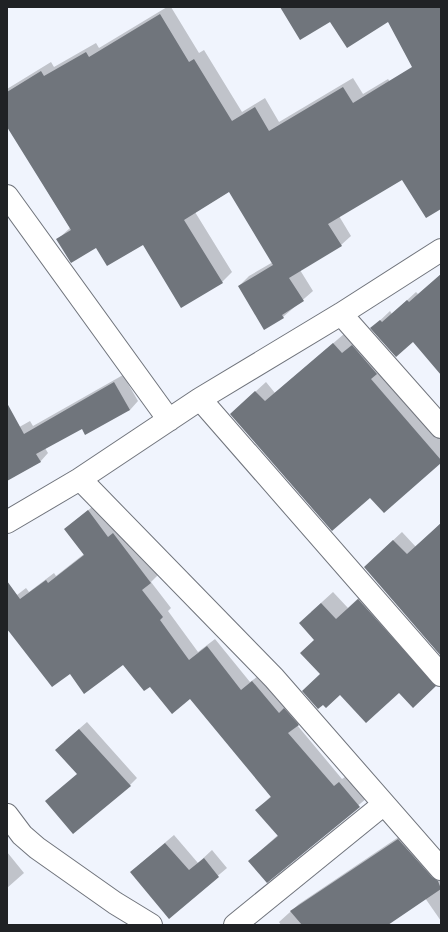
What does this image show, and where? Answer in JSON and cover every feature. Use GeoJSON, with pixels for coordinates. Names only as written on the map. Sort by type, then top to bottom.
{"type":"FeatureCollection","features":[{"type":"Feature","properties":{"kind":"street"},"geometry":{"type":"LineString","coordinates":[[7,196],[169,420]]}},
{"type":"Feature","properties":{"kind":"street"},"geometry":{"type":"LineString","coordinates":[[7,522],[80,479],[200,399],[341,314],[441,250]]}},
{"type":"Feature","properties":{"kind":"street"},"geometry":{"type":"LineString","coordinates":[[341,314],[441,427]]}},
{"type":"Feature","properties":{"kind":"street"},"geometry":{"type":"LineString","coordinates":[[200,399],[441,674]]}},
{"type":"Feature","properties":{"kind":"street"},"geometry":{"type":"LineString","coordinates":[[80,479],[274,678],[441,869]]}},
{"type":"Feature","properties":{"kind":"street"},"geometry":{"type":"LineString","coordinates":[[234,925],[384,804]]}},
{"type":"Feature","properties":{"kind":"street"},"geometry":{"type":"LineString","coordinates":[[7,815],[22,835],[38,848],[115,903],[151,925]]}},
{"type":"Feature","properties":{"kind":"building"},"geometry":{"type":"Polygon","coordinates":[[[280,7],[441,7],[441,209],[426,218],[402,180],[328,224],[342,246],[289,278],[304,301],[282,315],[284,318],[264,330],[238,286],[273,265],[229,192],[184,220],[223,283],[181,308],[143,245],[107,266],[96,248],[71,263],[56,239],[71,230],[7,127],[7,92],[41,71],[44,76],[86,52],[89,57],[160,14],[189,62],[194,59],[232,121],[255,107],[269,131],[343,87],[353,103],[412,67],[388,22],[347,48],[330,22],[300,40],[280,7]]]}},
{"type":"Feature","properties":{"kind":"building"},"geometry":{"type":"Polygon","coordinates":[[[441,274],[441,375],[413,342],[396,357],[370,328],[380,320],[382,322],[407,300],[409,302],[441,274]]]}},
{"type":"Feature","properties":{"kind":"building"},"geometry":{"type":"Polygon","coordinates":[[[333,343],[342,353],[352,345],[377,374],[371,379],[441,460],[441,463],[384,513],[370,498],[332,531],[230,414],[255,391],[265,401],[333,343]]]}},
{"type":"Feature","properties":{"kind":"building"},"geometry":{"type":"Polygon","coordinates":[[[114,382],[130,410],[85,435],[82,429],[36,454],[41,462],[7,481],[7,403],[24,434],[114,382]]]}},
{"type":"Feature","properties":{"kind":"building"},"geometry":{"type":"Polygon","coordinates":[[[88,510],[108,537],[113,533],[151,583],[142,590],[163,617],[160,620],[189,660],[207,646],[241,690],[252,681],[279,713],[284,708],[299,725],[288,733],[334,786],[339,782],[360,807],[267,883],[248,861],[278,836],[255,810],[271,797],[190,699],[172,714],[150,687],[144,691],[123,665],[84,694],[70,674],[52,687],[7,629],[7,581],[20,599],[46,580],[48,583],[84,555],[64,529],[88,510]]]}},
{"type":"Feature","properties":{"kind":"building"},"geometry":{"type":"Polygon","coordinates":[[[441,523],[441,656],[364,567],[393,540],[407,554],[441,523]]]}},
{"type":"Feature","properties":{"kind":"building"},"geometry":{"type":"Polygon","coordinates":[[[358,599],[436,686],[413,708],[399,693],[366,723],[340,695],[326,708],[323,705],[318,709],[302,691],[320,674],[300,653],[314,640],[299,623],[321,603],[336,619],[358,599]]]}},
{"type":"Feature","properties":{"kind":"building"},"geometry":{"type":"Polygon","coordinates":[[[79,729],[131,786],[73,834],[45,801],[77,774],[55,750],[79,729]]]}},
{"type":"Feature","properties":{"kind":"building"},"geometry":{"type":"Polygon","coordinates":[[[398,839],[432,877],[438,881],[441,889],[388,925],[302,925],[290,911],[398,839]]]}},
{"type":"Feature","properties":{"kind":"building"},"geometry":{"type":"Polygon","coordinates":[[[165,843],[189,870],[204,858],[219,877],[169,919],[130,872],[165,843]]]}}]}
